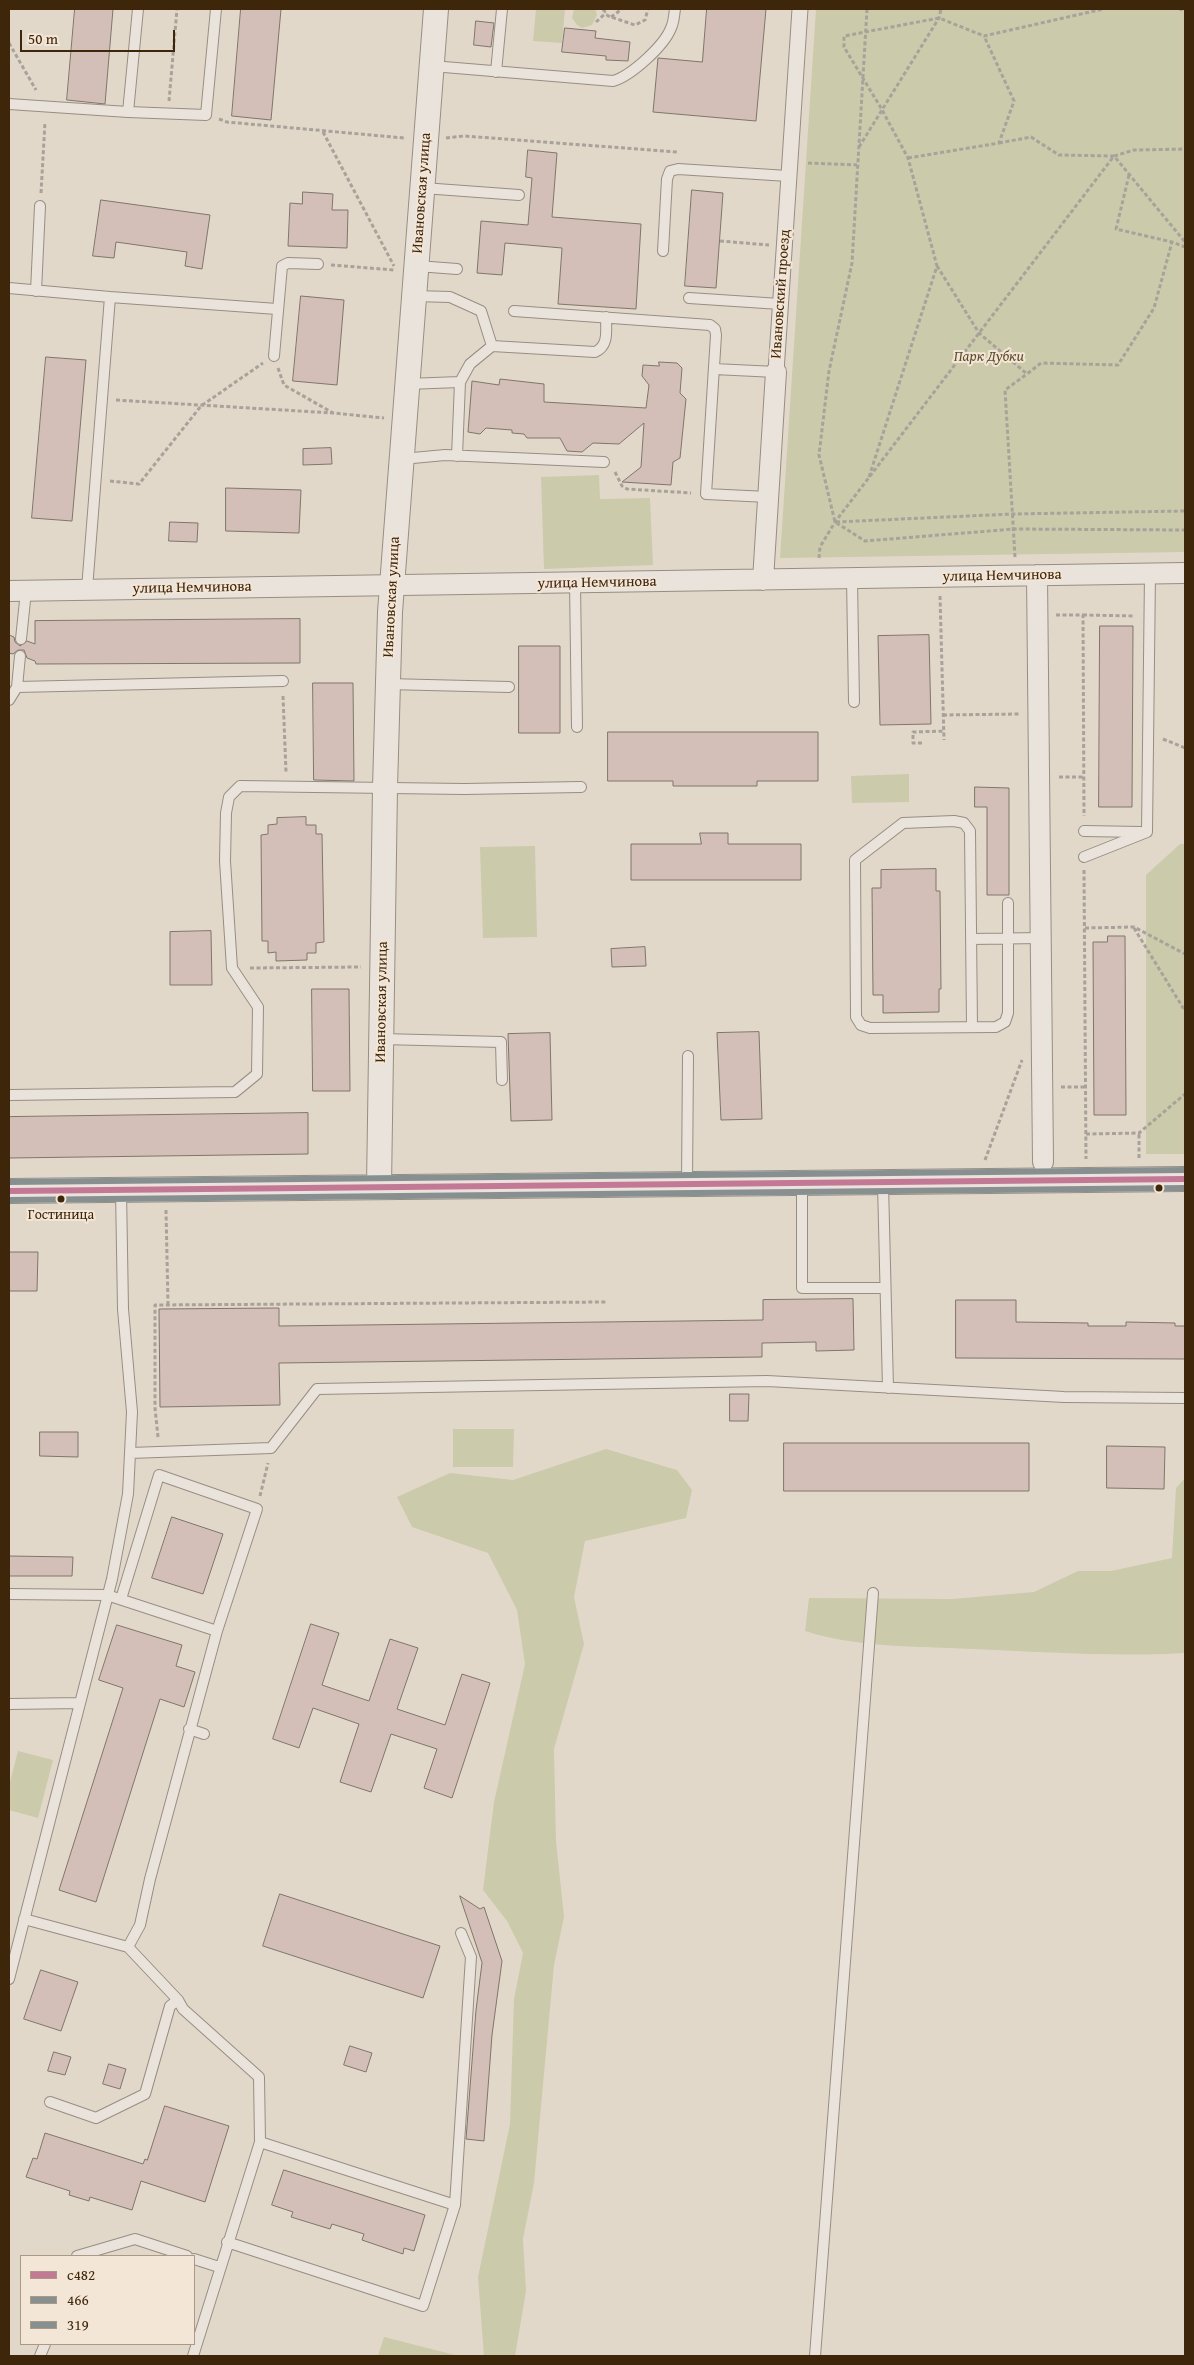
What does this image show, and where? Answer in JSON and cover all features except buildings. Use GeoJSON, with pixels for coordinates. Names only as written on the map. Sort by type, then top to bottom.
{"type":"FeatureCollection","features":[{"type":"Feature","properties":{"kind":"street","name":"Ивановская улица"},"geometry":{"type":"LineString","coordinates":[[379,1186],[387,684],[391,586],[414,296],[405,269],[423,188],[436,9]]}},
{"type":"Feature","properties":{"kind":"street","name":"Ивановский проезд"},"geometry":{"type":"LineString","coordinates":[[763,580],[788,168],[800,9]]}},
{"type":"Feature","properties":{"kind":"street","name":"улица Немчинова"},"geometry":{"type":"LineString","coordinates":[[17,591],[1185,573]]}},
{"type":"Feature","properties":{"kind":"street"},"geometry":{"type":"LineString","coordinates":[[1037,575],[1043,1172]]}},
{"type":"Feature","properties":{"kind":"street"},"geometry":{"type":"LineString","coordinates":[[9,1191],[379,1186],[884,1184],[1043,1172],[1185,1180]]}},
{"type":"Feature","properties":{"kind":"lane"},"geometry":{"type":"LineString","coordinates":[[128,112],[138,9]]}},
{"type":"Feature","properties":{"kind":"lane"},"geometry":{"type":"LineString","coordinates":[[9,104],[206,115],[216,9]]}},
{"type":"Feature","properties":{"kind":"lane"},"geometry":{"type":"LineString","coordinates":[[496,72],[502,9]]}},
{"type":"Feature","properties":{"kind":"lane"},"geometry":{"type":"LineString","coordinates":[[432,66],[599,82],[620,79],[634,71],[665,38],[671,28],[675,9]]}},
{"type":"Feature","properties":{"kind":"lane"},"geometry":{"type":"LineString","coordinates":[[663,251],[670,171],[678,169],[788,168]]}},
{"type":"Feature","properties":{"kind":"lane"},"geometry":{"type":"LineString","coordinates":[[423,188],[519,196]]}},
{"type":"Feature","properties":{"kind":"lane"},"geometry":{"type":"LineString","coordinates":[[36,291],[40,206]]}},
{"type":"Feature","properties":{"kind":"lane"},"geometry":{"type":"LineString","coordinates":[[274,356],[282,266],[288,263],[318,264]]}},
{"type":"Feature","properties":{"kind":"lane"},"geometry":{"type":"LineString","coordinates":[[405,269],[457,269]]}},
{"type":"Feature","properties":{"kind":"lane"},"geometry":{"type":"LineString","coordinates":[[9,288],[277,309]]}},
{"type":"Feature","properties":{"kind":"lane"},"geometry":{"type":"LineString","coordinates":[[414,296],[450,297],[481,311],[492,346]]}},
{"type":"Feature","properties":{"kind":"lane"},"geometry":{"type":"LineString","coordinates":[[87,589],[94,480],[110,297]]}},
{"type":"Feature","properties":{"kind":"lane"},"geometry":{"type":"LineString","coordinates":[[689,298],[780,304]]}},
{"type":"Feature","properties":{"kind":"lane"},"geometry":{"type":"LineString","coordinates":[[514,310],[710,325],[715,329],[716,335],[706,494],[768,497]]}},
{"type":"Feature","properties":{"kind":"lane"},"geometry":{"type":"LineString","coordinates":[[457,456],[460,382],[470,364],[492,346],[595,352],[602,349],[605,344],[606,317]]}},
{"type":"Feature","properties":{"kind":"lane"},"geometry":{"type":"LineString","coordinates":[[714,369],[776,372]]}},
{"type":"Feature","properties":{"kind":"lane"},"geometry":{"type":"LineString","coordinates":[[407,384],[460,382]]}},
{"type":"Feature","properties":{"kind":"lane"},"geometry":{"type":"LineString","coordinates":[[402,458],[457,456],[604,462]]}},
{"type":"Feature","properties":{"kind":"lane"},"geometry":{"type":"LineString","coordinates":[[1147,832],[1150,573]]}},
{"type":"Feature","properties":{"kind":"lane"},"geometry":{"type":"LineString","coordinates":[[852,578],[854,702]]}},
{"type":"Feature","properties":{"kind":"lane"},"geometry":{"type":"LineString","coordinates":[[575,583],[577,727]]}},
{"type":"Feature","properties":{"kind":"lane"},"geometry":{"type":"LineString","coordinates":[[17,591],[22,640]]}},
{"type":"Feature","properties":{"kind":"lane"},"geometry":{"type":"LineString","coordinates":[[9,700],[17,687],[20,656]]}},
{"type":"Feature","properties":{"kind":"lane"},"geometry":{"type":"LineString","coordinates":[[17,687],[283,681]]}},
{"type":"Feature","properties":{"kind":"lane"},"geometry":{"type":"LineString","coordinates":[[387,684],[509,687]]}},
{"type":"Feature","properties":{"kind":"lane"},"geometry":{"type":"LineString","coordinates":[[9,1095],[235,1092],[256,1074],[258,1007],[232,968],[225,861],[226,813],[229,797],[240,786],[385,788],[581,787]]}},
{"type":"Feature","properties":{"kind":"lane"},"geometry":{"type":"LineString","coordinates":[[972,1028],[970,831],[964,823],[954,821],[903,823],[855,860],[856,1018],[861,1025],[870,1028],[972,1028],[996,1027],[1005,1022],[1008,1013],[1008,903]]}},
{"type":"Feature","properties":{"kind":"lane"},"geometry":{"type":"LineString","coordinates":[[1084,831],[1147,832]]}},
{"type":"Feature","properties":{"kind":"lane"},"geometry":{"type":"LineString","coordinates":[[1084,857],[1147,832]]}},
{"type":"Feature","properties":{"kind":"lane"},"geometry":{"type":"LineString","coordinates":[[971,938],[1041,938]]}},
{"type":"Feature","properties":{"kind":"lane"},"geometry":{"type":"LineString","coordinates":[[382,1039],[501,1042],[502,1080]]}},
{"type":"Feature","properties":{"kind":"lane"},"geometry":{"type":"LineString","coordinates":[[687,1185],[688,1056]]}},
{"type":"Feature","properties":{"kind":"lane"},"geometry":{"type":"LineString","coordinates":[[802,1184],[802,1288],[885,1288]]}},
{"type":"Feature","properties":{"kind":"lane"},"geometry":{"type":"LineString","coordinates":[[884,1184],[888,1388]]}},
{"type":"Feature","properties":{"kind":"lane"},"geometry":{"type":"LineString","coordinates":[[10,1973],[112,1579],[125,1518],[132,1412],[123,1309],[121,1189]]}},
{"type":"Feature","properties":{"kind":"lane"},"geometry":{"type":"LineString","coordinates":[[130,1453],[271,1448],[317,1389],[767,1381],[1064,1397],[1185,1398]]}},
{"type":"Feature","properties":{"kind":"lane"},"geometry":{"type":"LineString","coordinates":[[120,1599],[159,1475],[257,1509],[217,1631],[150,1879],[140,1925],[128,1947]]}},
{"type":"Feature","properties":{"kind":"lane"},"geometry":{"type":"LineString","coordinates":[[815,2356],[873,1593]]}},
{"type":"Feature","properties":{"kind":"lane"},"geometry":{"type":"LineString","coordinates":[[9,1594],[107,1595],[217,1631]]}},
{"type":"Feature","properties":{"kind":"lane"},"geometry":{"type":"LineString","coordinates":[[9,1704],[80,1703]]}},
{"type":"Feature","properties":{"kind":"lane"},"geometry":{"type":"LineString","coordinates":[[190,1730],[204,1734]]}},
{"type":"Feature","properties":{"kind":"lane"},"geometry":{"type":"LineString","coordinates":[[24,1919],[128,1947],[178,2000],[183,2009],[259,2077],[260,2142],[219,2267],[193,2356]]}},
{"type":"Feature","properties":{"kind":"lane"},"geometry":{"type":"LineString","coordinates":[[227,2242],[422,2306],[455,2205],[471,1957],[461,1933]]}},
{"type":"Feature","properties":{"kind":"lane"},"geometry":{"type":"LineString","coordinates":[[50,2102],[96,2118],[145,2094],[170,2006],[178,2000]]}},
{"type":"Feature","properties":{"kind":"lane"},"geometry":{"type":"LineString","coordinates":[[260,2142],[455,2205]]}},
{"type":"Feature","properties":{"kind":"lane"},"geometry":{"type":"LineString","coordinates":[[80,2255],[135,2239],[184,2255]]}},
{"type":"Feature","properties":{"kind":"lane"},"geometry":{"type":"LineString","coordinates":[[195,2259],[219,2267]]}},
{"type":"Feature","properties":{"kind":"path"},"geometry":{"type":"LineString","coordinates":[[168,114],[177,9]]}},
{"type":"Feature","properties":{"kind":"path"},"geometry":{"type":"LineString","coordinates":[[603,9],[611,18],[627,24],[637,25],[645,20],[648,9]]}},
{"type":"Feature","properties":{"kind":"path"},"geometry":{"type":"LineString","coordinates":[[611,18],[622,9]]}},
{"type":"Feature","properties":{"kind":"path"},"geometry":{"type":"LineString","coordinates":[[867,9],[852,264],[828,372],[819,454],[835,522],[865,541],[1014,529],[1185,530]]}},
{"type":"Feature","properties":{"kind":"path"},"geometry":{"type":"LineString","coordinates":[[858,148],[881,108],[939,18],[941,9]]}},
{"type":"Feature","properties":{"kind":"path"},"geometry":{"type":"LineString","coordinates":[[1027,374],[979,333],[937,266],[908,158],[881,108],[844,47],[844,36],[939,18],[984,36],[1103,9]]}},
{"type":"Feature","properties":{"kind":"path"},"geometry":{"type":"LineString","coordinates":[[1179,9],[1185,10]]}},
{"type":"Feature","properties":{"kind":"path"},"geometry":{"type":"LineString","coordinates":[[596,22],[606,14]]}},
{"type":"Feature","properties":{"kind":"path"},"geometry":{"type":"LineString","coordinates":[[984,36],[1014,100],[1000,143]]}},
{"type":"Feature","properties":{"kind":"path"},"geometry":{"type":"LineString","coordinates":[[206,115],[227,122],[407,138]]}},
{"type":"Feature","properties":{"kind":"path"},"geometry":{"type":"LineString","coordinates":[[323,132],[405,269]]}},
{"type":"Feature","properties":{"kind":"path"},"geometry":{"type":"LineString","coordinates":[[445,138],[464,136],[680,153]]}},
{"type":"Feature","properties":{"kind":"path"},"geometry":{"type":"LineString","coordinates":[[908,158],[1031,137],[1059,155],[1114,156],[1134,150],[1185,148]]}},
{"type":"Feature","properties":{"kind":"path"},"geometry":{"type":"LineString","coordinates":[[1114,156],[1185,242]]}},
{"type":"Feature","properties":{"kind":"path"},"geometry":{"type":"LineString","coordinates":[[819,558],[820,547],[835,522],[1114,156]]}},
{"type":"Feature","properties":{"kind":"path"},"geometry":{"type":"LineString","coordinates":[[788,168],[857,165]]}},
{"type":"Feature","properties":{"kind":"path"},"geometry":{"type":"LineString","coordinates":[[1130,175],[1116,229],[1172,242],[1185,247]]}},
{"type":"Feature","properties":{"kind":"path"},"geometry":{"type":"LineString","coordinates":[[720,241],[784,246]]}},
{"type":"Feature","properties":{"kind":"path"},"geometry":{"type":"LineString","coordinates":[[1016,576],[1005,390],[1041,364],[1118,364],[1154,308],[1172,242]]}},
{"type":"Feature","properties":{"kind":"path"},"geometry":{"type":"LineString","coordinates":[[318,264],[405,269]]}},
{"type":"Feature","properties":{"kind":"path"},"geometry":{"type":"LineString","coordinates":[[869,477],[937,266]]}},
{"type":"Feature","properties":{"kind":"path"},"geometry":{"type":"LineString","coordinates":[[94,480],[139,484],[201,406],[274,356],[284,385],[333,413]]}},
{"type":"Feature","properties":{"kind":"path"},"geometry":{"type":"LineString","coordinates":[[101,399],[386,418]]}},
{"type":"Feature","properties":{"kind":"path"},"geometry":{"type":"LineString","coordinates":[[604,462],[613,468],[622,486],[627,489],[706,494]]}},
{"type":"Feature","properties":{"kind":"path"},"geometry":{"type":"LineString","coordinates":[[835,522],[1012,514],[1185,511]]}},
{"type":"Feature","properties":{"kind":"path"},"geometry":{"type":"LineString","coordinates":[[940,596],[944,740]]}},
{"type":"Feature","properties":{"kind":"path"},"geometry":{"type":"LineString","coordinates":[[1083,615],[1150,616]]}},
{"type":"Feature","properties":{"kind":"path"},"geometry":{"type":"LineString","coordinates":[[283,681],[286,787]]}},
{"type":"Feature","properties":{"kind":"path"},"geometry":{"type":"LineString","coordinates":[[943,715],[1038,713]]}},
{"type":"Feature","properties":{"kind":"path"},"geometry":{"type":"LineString","coordinates":[[922,743],[913,743],[913,732],[944,731]]}},
{"type":"Feature","properties":{"kind":"path"},"geometry":{"type":"LineString","coordinates":[[1148,733],[1185,748]]}},
{"type":"Feature","properties":{"kind":"path"},"geometry":{"type":"LineString","coordinates":[[1039,776],[1084,776]]}},
{"type":"Feature","properties":{"kind":"path"},"geometry":{"type":"LineString","coordinates":[[1084,928],[1134,927],[1185,954]]}},
{"type":"Feature","properties":{"kind":"path"},"geometry":{"type":"LineString","coordinates":[[1134,927],[1185,1011]]}},
{"type":"Feature","properties":{"kind":"path"},"geometry":{"type":"LineString","coordinates":[[232,968],[383,966]]}},
{"type":"Feature","properties":{"kind":"path"},"geometry":{"type":"LineString","coordinates":[[984,1162],[1020,1062],[1042,1044]]}},
{"type":"Feature","properties":{"kind":"path"},"geometry":{"type":"LineString","coordinates":[[1086,1134],[1139,1133],[1185,1094]]}},
{"type":"Feature","properties":{"kind":"path"},"geometry":{"type":"LineString","coordinates":[[1139,1133],[1139,1161]]}},
{"type":"Feature","properties":{"kind":"path"},"geometry":{"type":"LineString","coordinates":[[166,1205],[168,1304]]}},
{"type":"Feature","properties":{"kind":"path"},"geometry":{"type":"LineString","coordinates":[[155,1408],[155,1305],[606,1302]]}},
{"type":"Feature","properties":{"kind":"path"},"geometry":{"type":"LineString","coordinates":[[257,1509],[271,1448]]}},
{"type":"Feature","properties":{"kind":"green space"},"geometry":{"type":"Polygon","coordinates":[[[536,9],[565,9],[562,43],[533,41],[536,9]]]}},
{"type":"Feature","properties":{"kind":"green space"},"geometry":{"type":"Polygon","coordinates":[[[574,9],[595,9],[597,15],[592,25],[582,28],[577,25],[572,18],[574,9]]]}},
{"type":"Feature","properties":{"kind":"green space","name":"Парк Дубки"},"geometry":{"type":"Polygon","coordinates":[[[816,9],[1185,9],[1185,552],[780,558],[816,9]]]}},
{"type":"Feature","properties":{"kind":"green space"},"geometry":{"type":"Polygon","coordinates":[[[599,475],[600,499],[650,498],[653,565],[544,569],[541,477],[599,475]]]}},
{"type":"Feature","properties":{"kind":"green space"},"geometry":{"type":"Polygon","coordinates":[[[909,774],[909,802],[852,803],[851,776],[909,774]]]}},
{"type":"Feature","properties":{"kind":"green space"},"geometry":{"type":"Polygon","coordinates":[[[1180,844],[1185,844],[1185,1154],[1146,1154],[1146,875],[1180,844]]]}},
{"type":"Feature","properties":{"kind":"green space"},"geometry":{"type":"Polygon","coordinates":[[[535,846],[537,937],[483,938],[480,847],[535,846]]]}},
{"type":"Feature","properties":{"kind":"green space"},"geometry":{"type":"Polygon","coordinates":[[[453,1429],[514,1429],[513,1467],[453,1467],[453,1429]]]}},
{"type":"Feature","properties":{"kind":"green space"},"geometry":{"type":"Polygon","coordinates":[[[606,1449],[677,1470],[692,1490],[686,1518],[585,1541],[574,1597],[584,1644],[554,1749],[556,1841],[564,1917],[554,1965],[534,2183],[523,2239],[526,2291],[515,2356],[484,2356],[478,2277],[510,2124],[514,1999],[523,1953],[507,1921],[483,1890],[494,1802],[525,1664],[517,1610],[488,1553],[412,1527],[397,1497],[450,1473],[513,1480],[606,1449]]]}},
{"type":"Feature","properties":{"kind":"green space"},"geometry":{"type":"Polygon","coordinates":[[[1185,1478],[1185,1653],[1078,1654],[887,1645],[845,1641],[805,1631],[809,1598],[952,1599],[1034,1592],[1078,1571],[1111,1571],[1172,1558],[1176,1488],[1185,1478]]]}},
{"type":"Feature","properties":{"kind":"green space"},"geometry":{"type":"Polygon","coordinates":[[[18,1751],[53,1760],[38,1818],[9,1810],[9,1786],[18,1751]]]}},
{"type":"Feature","properties":{"kind":"green space"},"geometry":{"type":"Polygon","coordinates":[[[384,2337],[459,2356],[378,2356],[384,2337]]]}},
{"type":"Feature","properties":{"kind":"transit line","name":"319"},"geometry":{"type":"LineString","coordinates":[[9,1182],[1185,1170]]}},
{"type":"Feature","properties":{"kind":"transit line","name":"с482"},"geometry":{"type":"LineString","coordinates":[[9,1191],[1185,1179]]}},
{"type":"Feature","properties":{"kind":"transit line","name":"466"},"geometry":{"type":"LineString","coordinates":[[9,1200],[1185,1188]]}},
{"type":"Feature","properties":{"kind":"place","name":"Гостиница"},"geometry":{"type":"Point","coordinates":[61,1199]}}]}
